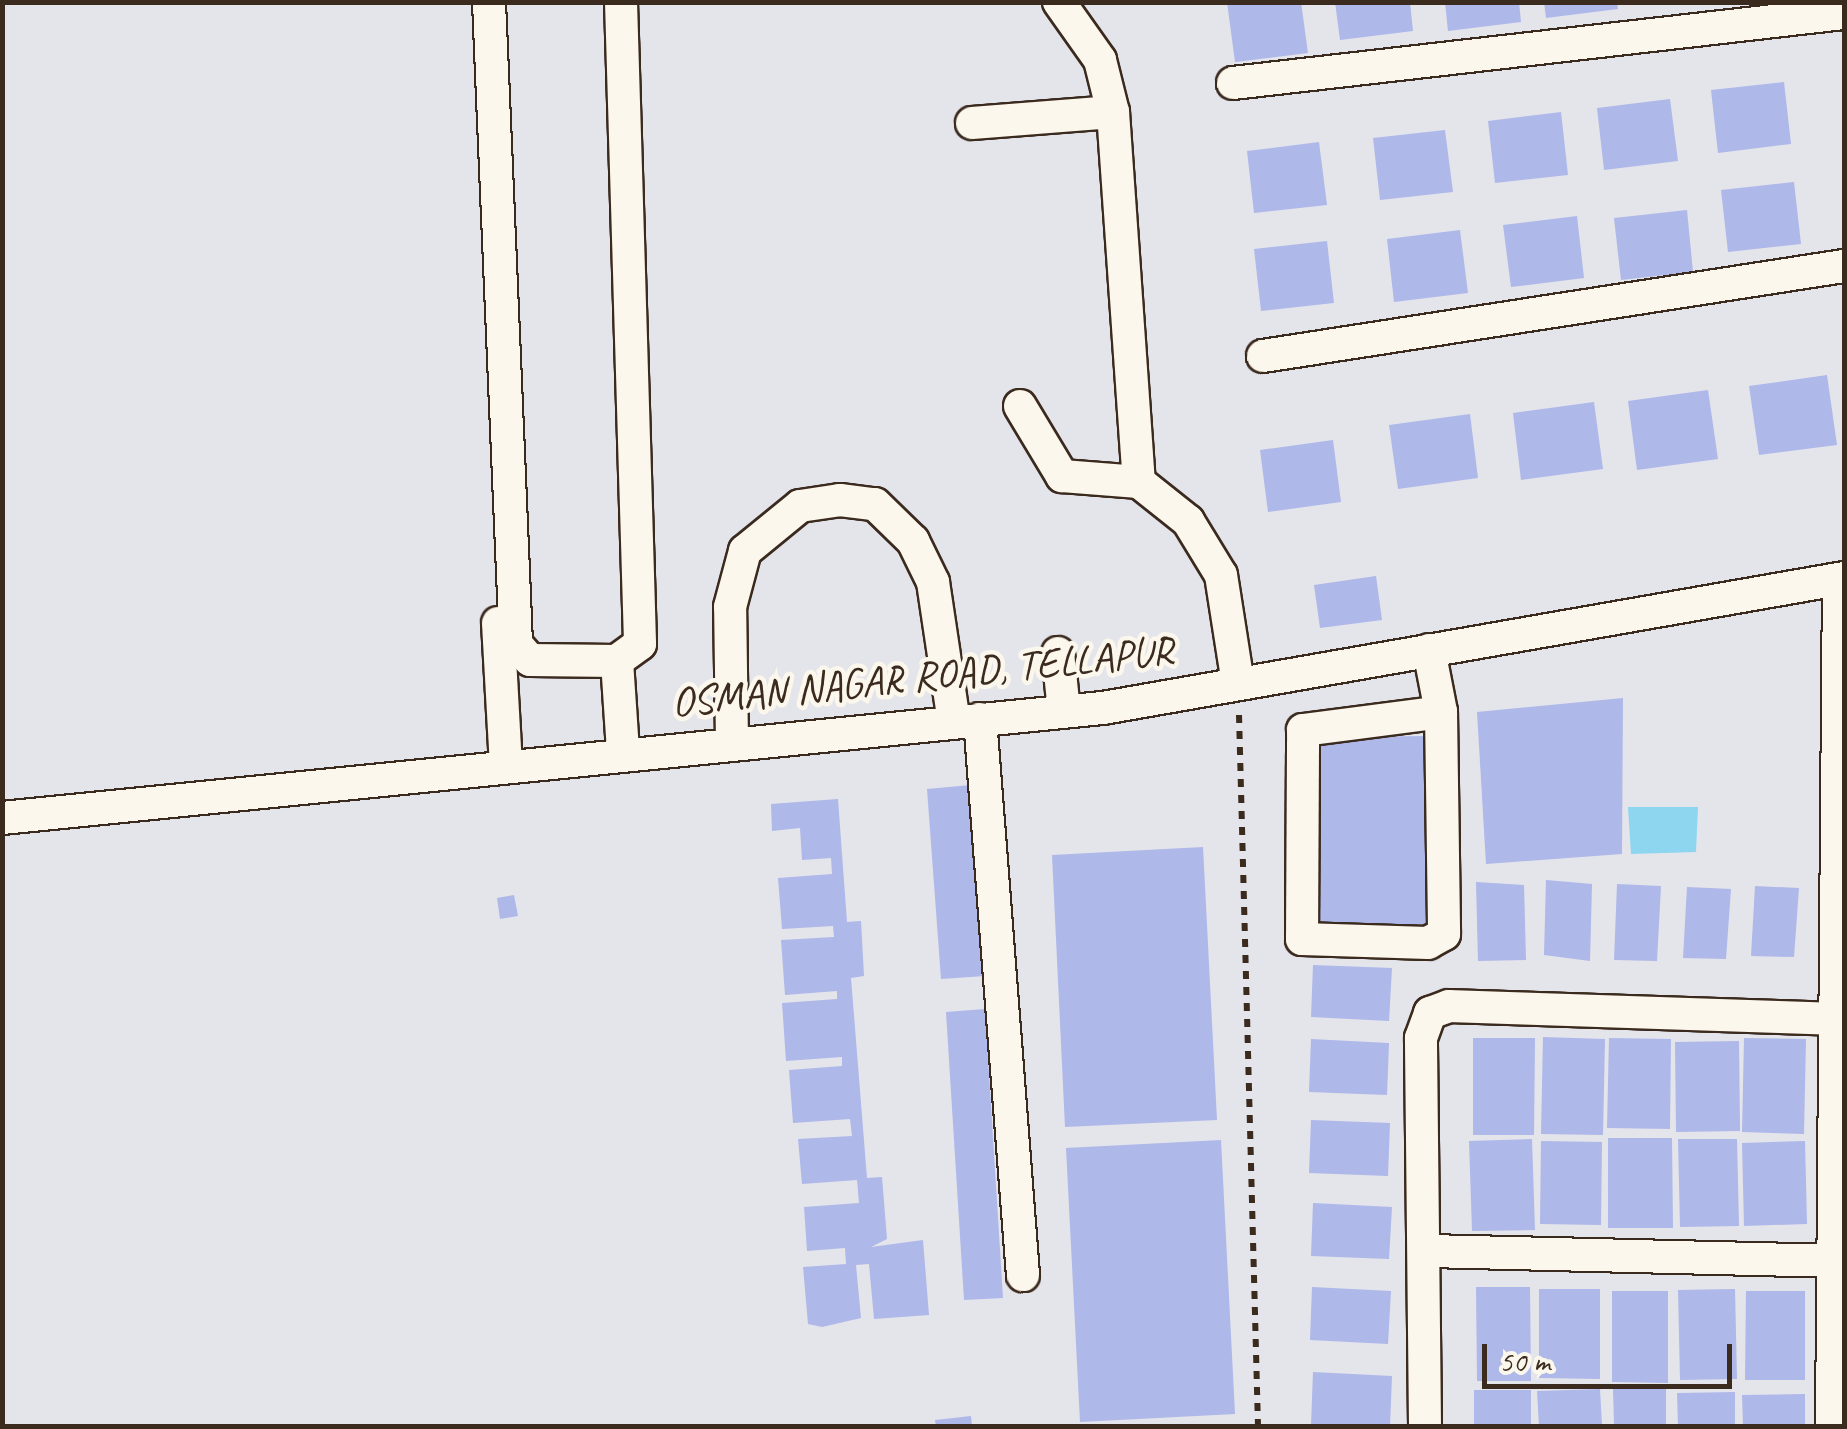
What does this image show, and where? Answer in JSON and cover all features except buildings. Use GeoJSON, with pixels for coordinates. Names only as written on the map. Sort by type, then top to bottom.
{"type":"FeatureCollection","features":[{"type":"Feature","properties":{"kind":"street"},"geometry":{"type":"LineString","coordinates":[[489,2],[516,644],[530,660],[616,660],[640,644],[621,2]]}},
{"type":"Feature","properties":{"kind":"street"},"geometry":{"type":"LineString","coordinates":[[1059,2],[1100,60],[1112,112],[1140,482]]}},
{"type":"Feature","properties":{"kind":"street"},"geometry":{"type":"LineString","coordinates":[[1233,83],[1844,12]]}},
{"type":"Feature","properties":{"kind":"street"},"geometry":{"type":"LineString","coordinates":[[972,123],[1112,112]]}},
{"type":"Feature","properties":{"kind":"street"},"geometry":{"type":"LineString","coordinates":[[1263,356],[1844,266]]}},
{"type":"Feature","properties":{"kind":"street"},"geometry":{"type":"LineString","coordinates":[[483,329],[506,766]]}},
{"type":"Feature","properties":{"kind":"street"},"geometry":{"type":"LineString","coordinates":[[1020,406],[1062,476],[1140,482],[1188,521],[1221,575],[1238,684]]}},
{"type":"Feature","properties":{"kind":"street"},"geometry":{"type":"LineString","coordinates":[[732,742],[730,607],[745,551],[800,506],[840,500],[876,504],[914,540],[933,582],[967,720],[1023,1276]]}},
{"type":"Feature","properties":{"kind":"street"},"geometry":{"type":"LineString","coordinates":[[1832,1426],[1840,1262],[1842,578]]}},
{"type":"Feature","properties":{"kind":"street","name":"OSMAN NAGAR ROAD, TELLAPUR"},"geometry":{"type":"LineString","coordinates":[[2,818],[622,752],[1064,711],[1842,578]]}},
{"type":"Feature","properties":{"kind":"street"},"geometry":{"type":"LineString","coordinates":[[1429,650],[1442,712],[1444,934],[1428,943],[1302,939],[1303,730],[1442,712]]}},
{"type":"Feature","properties":{"kind":"street"},"geometry":{"type":"LineString","coordinates":[[1058,653],[1064,711]]}},
{"type":"Feature","properties":{"kind":"street"},"geometry":{"type":"LineString","coordinates":[[616,660],[622,752]]}},
{"type":"Feature","properties":{"kind":"street"},"geometry":{"type":"LineString","coordinates":[[1425,1426],[1428,1251],[1421,1038],[1430,1013],[1450,1006],[1841,1019]]}},
{"type":"Feature","properties":{"kind":"street"},"geometry":{"type":"LineString","coordinates":[[1428,1251],[1840,1262]]}},
{"type":"Feature","properties":{"kind":"path"},"geometry":{"type":"LineString","coordinates":[[1238,684],[1258,1426]]}},
{"type":"Feature","properties":{"kind":"water"},"geometry":{"type":"Polygon","coordinates":[[[1628,807],[1698,807],[1696,852],[1631,854],[1628,807]]]}}]}
